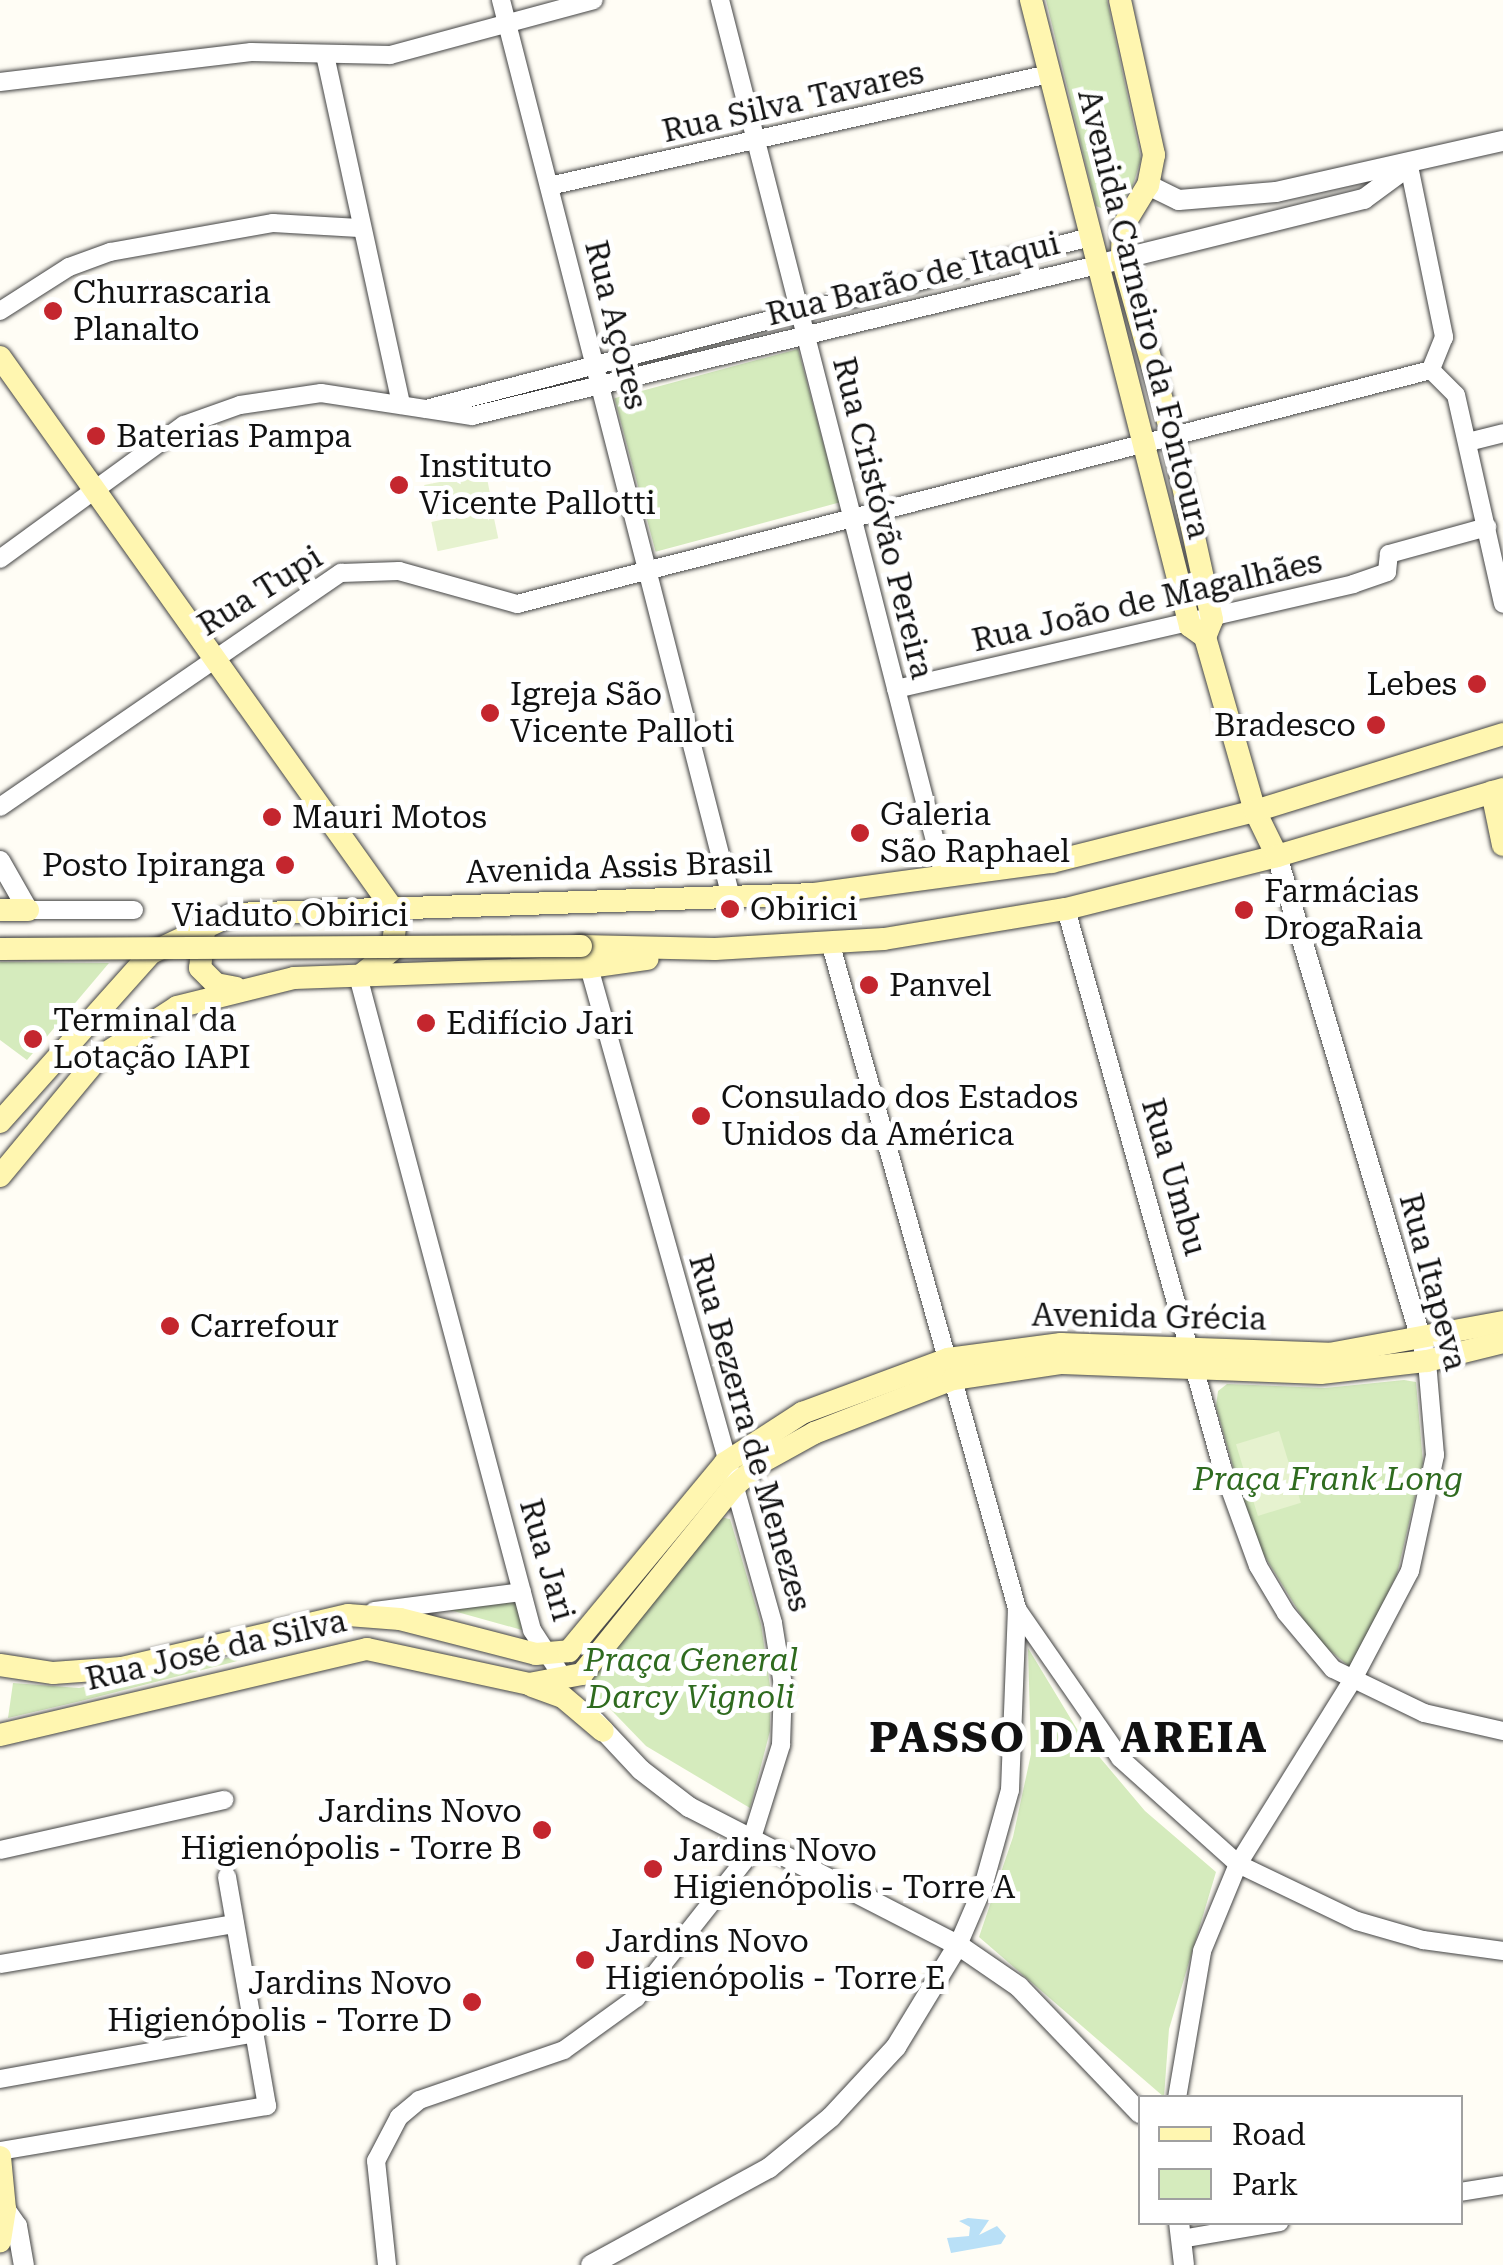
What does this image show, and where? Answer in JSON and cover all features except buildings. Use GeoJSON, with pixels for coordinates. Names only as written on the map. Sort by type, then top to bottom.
{"type":"FeatureCollection","features":[{"type":"Feature","properties":{"kind":"main road","name":"Avenida Carneiro da Fontoura"},"geometry":{"type":"LineString","coordinates":[[1031,0],[1145,443],[1255,811],[1277,856]]}},
{"type":"Feature","properties":{"kind":"main road","name":"Avenida Carneiro da Fontoura"},"geometry":{"type":"LineString","coordinates":[[1120,0],[1154,155],[1148,185],[1123,226],[1122,258],[1172,436],[1202,628]]}},
{"type":"Feature","properties":{"kind":"main road"},"geometry":{"type":"LineString","coordinates":[[0,356],[390,905],[396,921],[392,950],[358,976]]}},
{"type":"Feature","properties":{"kind":"main road","name":"Avenida Assis Brasil"},"geometry":{"type":"LineString","coordinates":[[4,1111],[151,953],[217,919],[276,908],[731,897],[944,876],[1106,851],[1255,811],[1503,734]]}},
{"type":"Feature","properties":{"kind":"main road"},"geometry":{"type":"LineString","coordinates":[[0,1176],[97,1059],[176,1006],[238,988],[585,956],[830,942],[1066,909],[1277,856],[1498,790],[1503,845]]}},
{"type":"Feature","properties":{"kind":"main road"},"geometry":{"type":"LineString","coordinates":[[0,910],[28,910]]}},
{"type":"Feature","properties":{"kind":"main road"},"geometry":{"type":"LineString","coordinates":[[217,919],[201,934],[200,968],[216,984],[238,988]]}},
{"type":"Feature","properties":{"kind":"main road","name":"Viaduto Obirici"},"geometry":{"type":"LineString","coordinates":[[0,949],[585,956]]}},
{"type":"Feature","properties":{"kind":"main road","name":"Avenida Grécia"},"geometry":{"type":"LineString","coordinates":[[1424,1351],[1503,1322]]}},
{"type":"Feature","properties":{"kind":"main road","name":"Avenida Grécia"},"geometry":{"type":"LineString","coordinates":[[547,1654],[578,1647],[725,1463],[802,1413],[950,1369],[1424,1351],[1503,1342]]}},
{"type":"Feature","properties":{"kind":"main road","name":"Avenida Grécia"},"geometry":{"type":"LineString","coordinates":[[564,1680],[596,1662],[732,1488],[814,1433],[950,1369]]}},
{"type":"Feature","properties":{"kind":"main road","name":"Rua José da Silva"},"geometry":{"type":"LineString","coordinates":[[0,1665],[53,1673],[122,1668],[348,1615],[400,1619],[547,1654]]}},
{"type":"Feature","properties":{"kind":"main road","name":"Rua José da Silva"},"geometry":{"type":"LineString","coordinates":[[0,1734],[367,1648],[528,1684],[564,1680]]}},
{"type":"Feature","properties":{"kind":"main road"},"geometry":{"type":"LineString","coordinates":[[528,1684],[563,1697],[603,1731]]}},
{"type":"Feature","properties":{"kind":"main road"},"geometry":{"type":"LineString","coordinates":[[0,2242],[6,2151]]}},
{"type":"Feature","properties":{"kind":"street","name":"Rua Açores"},"geometry":{"type":"LineString","coordinates":[[502,0],[731,897]]}},
{"type":"Feature","properties":{"kind":"street"},"geometry":{"type":"LineString","coordinates":[[0,82],[250,52],[390,55],[594,0]]}},
{"type":"Feature","properties":{"kind":"street","name":"Rua Cristóvão Pereira"},"geometry":{"type":"LineString","coordinates":[[720,0],[944,876]]}},
{"type":"Feature","properties":{"kind":"street"},"geometry":{"type":"LineString","coordinates":[[324,55],[359,228],[402,405]]}},
{"type":"Feature","properties":{"kind":"street","name":"Rua Silva Tavares"},"geometry":{"type":"LineString","coordinates":[[550,186],[756,143],[1049,74]]}},
{"type":"Feature","properties":{"kind":"street","name":"Rua Barão de Itaqui"},"geometry":{"type":"LineString","coordinates":[[1148,185],[1179,200],[1276,192],[1358,171],[1409,166],[1503,141]]}},
{"type":"Feature","properties":{"kind":"street"},"geometry":{"type":"LineString","coordinates":[[1409,166],[1444,337],[1431,370],[1456,395],[1503,604]]}},
{"type":"Feature","properties":{"kind":"street","name":"Rua Barão de Itaqui"},"geometry":{"type":"LineString","coordinates":[[0,558],[184,425],[240,405],[320,393],[421,410],[805,337],[1364,199],[1409,166]]}},
{"type":"Feature","properties":{"kind":"street"},"geometry":{"type":"LineString","coordinates":[[1358,171],[1364,199]]}},
{"type":"Feature","properties":{"kind":"street"},"geometry":{"type":"LineString","coordinates":[[0,311],[69,267],[110,252],[274,223],[359,228]]}},
{"type":"Feature","properties":{"kind":"street","name":"Rua Barão de Itaqui"},"geometry":{"type":"LineString","coordinates":[[598,378],[800,316],[1090,237]]}},
{"type":"Feature","properties":{"kind":"street"},"geometry":{"type":"LineString","coordinates":[[939,278],[945,302]]}},
{"type":"Feature","properties":{"kind":"street","name":"Rua Tupi"},"geometry":{"type":"LineString","coordinates":[[0,807],[325,579],[358,570],[399,570],[505,605],[1431,370]]}},
{"type":"Feature","properties":{"kind":"street"},"geometry":{"type":"LineString","coordinates":[[1468,442],[1503,433]]}},
{"type":"Feature","properties":{"kind":"street","name":"Rua João de Magalhães"},"geometry":{"type":"LineString","coordinates":[[896,689],[1202,628],[1387,572],[1389,554],[1486,527]]}},
{"type":"Feature","properties":{"kind":"street","name":"Rua Itapeva"},"geometry":{"type":"LineString","coordinates":[[1177,2095],[1202,1951],[1238,1864],[1352,1680],[1410,1570],[1430,1494],[1434,1420],[1424,1351],[1277,856]]}},
{"type":"Feature","properties":{"kind":"street"},"geometry":{"type":"LineString","coordinates":[[0,861],[28,910],[134,910]]}},
{"type":"Feature","properties":{"kind":"street","name":"Rua Umbu"},"geometry":{"type":"LineString","coordinates":[[1066,909],[1195,1357],[1222,1466],[1258,1566],[1313,1647],[1352,1680],[1424,1713],[1503,1731]]}},
{"type":"Feature","properties":{"kind":"street"},"geometry":{"type":"LineString","coordinates":[[591,2265],[768,2168],[831,2117],[896,2047],[958,1945],[983,1888],[1010,1790],[1017,1608],[830,942]]}},
{"type":"Feature","properties":{"kind":"street","name":"Rua Bezerra de Menezes"},"geometry":{"type":"LineString","coordinates":[[387,2265],[376,2160],[398,2118],[419,2100],[564,2050],[636,1998],[708,1912],[753,1842],[780,1746],[783,1686],[773,1623],[585,956]]}},
{"type":"Feature","properties":{"kind":"street","name":"Rua Jari"},"geometry":{"type":"LineString","coordinates":[[358,976],[522,1592],[547,1654],[564,1680],[603,1731],[673,1795],[753,1842],[958,1945],[1058,2022],[1138,2111]]}},
{"type":"Feature","properties":{"kind":"street","name":"Rua José da Silva"},"geometry":{"type":"LineString","coordinates":[[348,1615],[522,1592]]}},
{"type":"Feature","properties":{"kind":"street"},"geometry":{"type":"LineString","coordinates":[[1017,1608],[1120,1758],[1238,1864],[1357,1921],[1422,1940],[1503,1951]]}},
{"type":"Feature","properties":{"kind":"street"},"geometry":{"type":"LineString","coordinates":[[0,1850],[224,1800]]}},
{"type":"Feature","properties":{"kind":"street"},"geometry":{"type":"LineString","coordinates":[[6,2151],[264,2109],[255,2033],[226,1876]]}},
{"type":"Feature","properties":{"kind":"street"},"geometry":{"type":"LineString","coordinates":[[0,1964],[235,1924]]}},
{"type":"Feature","properties":{"kind":"street"},"geometry":{"type":"LineString","coordinates":[[6,2078],[255,2033]]}},
{"type":"Feature","properties":{"kind":"street"},"geometry":{"type":"LineString","coordinates":[[1463,2192],[1503,2185]]}},
{"type":"Feature","properties":{"kind":"street"},"geometry":{"type":"LineString","coordinates":[[3,2209],[17,2226],[24,2265]]}},
{"type":"Feature","properties":{"kind":"street"},"geometry":{"type":"LineString","coordinates":[[1184,2265],[1180,2231],[1247,2225]]}},
{"type":"Feature","properties":{"kind":"green space"},"geometry":{"type":"Polygon","coordinates":[[[1046,0],[1107,0],[1141,159],[1132,188],[1112,213],[1096,206],[1046,0]]]}},
{"type":"Feature","properties":{"kind":"green space"},"geometry":{"type":"Polygon","coordinates":[[[798,349],[839,503],[656,552],[614,398],[798,349]]]}},
{"type":"Feature","properties":{"kind":"green space"},"geometry":{"type":"Polygon","coordinates":[[[486,473],[492,505],[430,517],[424,485],[486,473]]]}},
{"type":"Feature","properties":{"kind":"green space"},"geometry":{"type":"Polygon","coordinates":[[[492,509],[498,538],[438,551],[431,522],[492,509]]]}},
{"type":"Feature","properties":{"kind":"green space"},"geometry":{"type":"Polygon","coordinates":[[[0,962],[109,963],[27,1060],[0,1040],[0,962]]]}},
{"type":"Feature","properties":{"kind":"green space","name":"Praça Frank Long"},"geometry":{"type":"Polygon","coordinates":[[[1416,1382],[1423,1463],[1397,1574],[1351,1668],[1315,1638],[1253,1537],[1216,1406],[1218,1391],[1227,1384],[1325,1388],[1416,1382]]]}},
{"type":"Feature","properties":{"kind":"green space"},"geometry":{"type":"Polygon","coordinates":[[[1279,1431],[1301,1503],[1258,1516],[1236,1444],[1279,1431]]]}},
{"type":"Feature","properties":{"kind":"green space","name":"Praça General Darcy Vignoli"},"geometry":{"type":"Polygon","coordinates":[[[719,1517],[730,1519],[761,1624],[770,1686],[770,1731],[750,1808],[646,1746],[587,1685],[719,1517]]]}},
{"type":"Feature","properties":{"kind":"green space"},"geometry":{"type":"Polygon","coordinates":[[[515,1598],[522,1630],[450,1610],[515,1598]]]}},
{"type":"Feature","properties":{"kind":"green space"},"geometry":{"type":"Polygon","coordinates":[[[339,1635],[8,1718],[13,1683],[79,1688],[339,1635]]]}},
{"type":"Feature","properties":{"kind":"green space"},"geometry":{"type":"Polygon","coordinates":[[[1028,1648],[1080,1734],[1145,1811],[1216,1872],[1169,2029],[1164,2095],[979,1937],[1013,1837],[1031,1754],[1028,1648]]]}},
{"type":"Feature","properties":{"kind":"water"},"geometry":{"type":"Polygon","coordinates":[[[989,2220],[979,2235],[997,2226],[1006,2236],[1001,2244],[951,2253],[947,2238],[969,2236],[970,2227],[959,2221],[989,2220]]]}},
{"type":"Feature","properties":{"kind":"place","name":"Churrascaria Planalto"},"geometry":{"type":"Point","coordinates":[53,311]}},
{"type":"Feature","properties":{"kind":"place","name":"Baterias Pampa"},"geometry":{"type":"Point","coordinates":[96,436]}},
{"type":"Feature","properties":{"kind":"place","name":"Instituto Vicente Pallotti"},"geometry":{"type":"Point","coordinates":[399,485]}},
{"type":"Feature","properties":{"kind":"place","name":"Lebes"},"geometry":{"type":"Point","coordinates":[1477,684]}},
{"type":"Feature","properties":{"kind":"place","name":"Igreja São Vicente Palloti"},"geometry":{"type":"Point","coordinates":[490,713]}},
{"type":"Feature","properties":{"kind":"place","name":"Bradesco"},"geometry":{"type":"Point","coordinates":[1376,725]}},
{"type":"Feature","properties":{"kind":"place","name":"Mauri Motos"},"geometry":{"type":"Point","coordinates":[272,817]}},
{"type":"Feature","properties":{"kind":"place","name":"Galeria São Raphael"},"geometry":{"type":"Point","coordinates":[860,833]}},
{"type":"Feature","properties":{"kind":"place","name":"Posto Ipiranga"},"geometry":{"type":"Point","coordinates":[285,865]}},
{"type":"Feature","properties":{"kind":"place","name":"Obirici"},"geometry":{"type":"Point","coordinates":[730,909]}},
{"type":"Feature","properties":{"kind":"place","name":"Farmácias DrogaRaia"},"geometry":{"type":"Point","coordinates":[1244,910]}},
{"type":"Feature","properties":{"kind":"place","name":"Panvel"},"geometry":{"type":"Point","coordinates":[869,985]}},
{"type":"Feature","properties":{"kind":"place","name":"Edifício Jari"},"geometry":{"type":"Point","coordinates":[426,1023]}},
{"type":"Feature","properties":{"kind":"place","name":"Terminal da Lotação IAPI"},"geometry":{"type":"Point","coordinates":[33,1039]}},
{"type":"Feature","properties":{"kind":"place","name":"Consulado dos Estados Unidos da América"},"geometry":{"type":"Point","coordinates":[701,1116]}},
{"type":"Feature","properties":{"kind":"place","name":"Carrefour"},"geometry":{"type":"Point","coordinates":[170,1326]}},
{"type":"Feature","properties":{"kind":"place","name":"Jardins Novo Higienópolis - Torre B"},"geometry":{"type":"Point","coordinates":[542,1830]}},
{"type":"Feature","properties":{"kind":"place","name":"Jardins Novo Higienópolis - Torre A"},"geometry":{"type":"Point","coordinates":[653,1869]}},
{"type":"Feature","properties":{"kind":"place","name":"Jardins Novo Higienópolis - Torre E"},"geometry":{"type":"Point","coordinates":[585,1960]}},
{"type":"Feature","properties":{"kind":"place","name":"Jardins Novo Higienópolis - Torre D"},"geometry":{"type":"Point","coordinates":[472,2002]}},
{"type":"Feature","properties":{"kind":"district","name":"PASSO DA AREIA"},"geometry":{"type":"Point","coordinates":[1069,1738]}}]}
